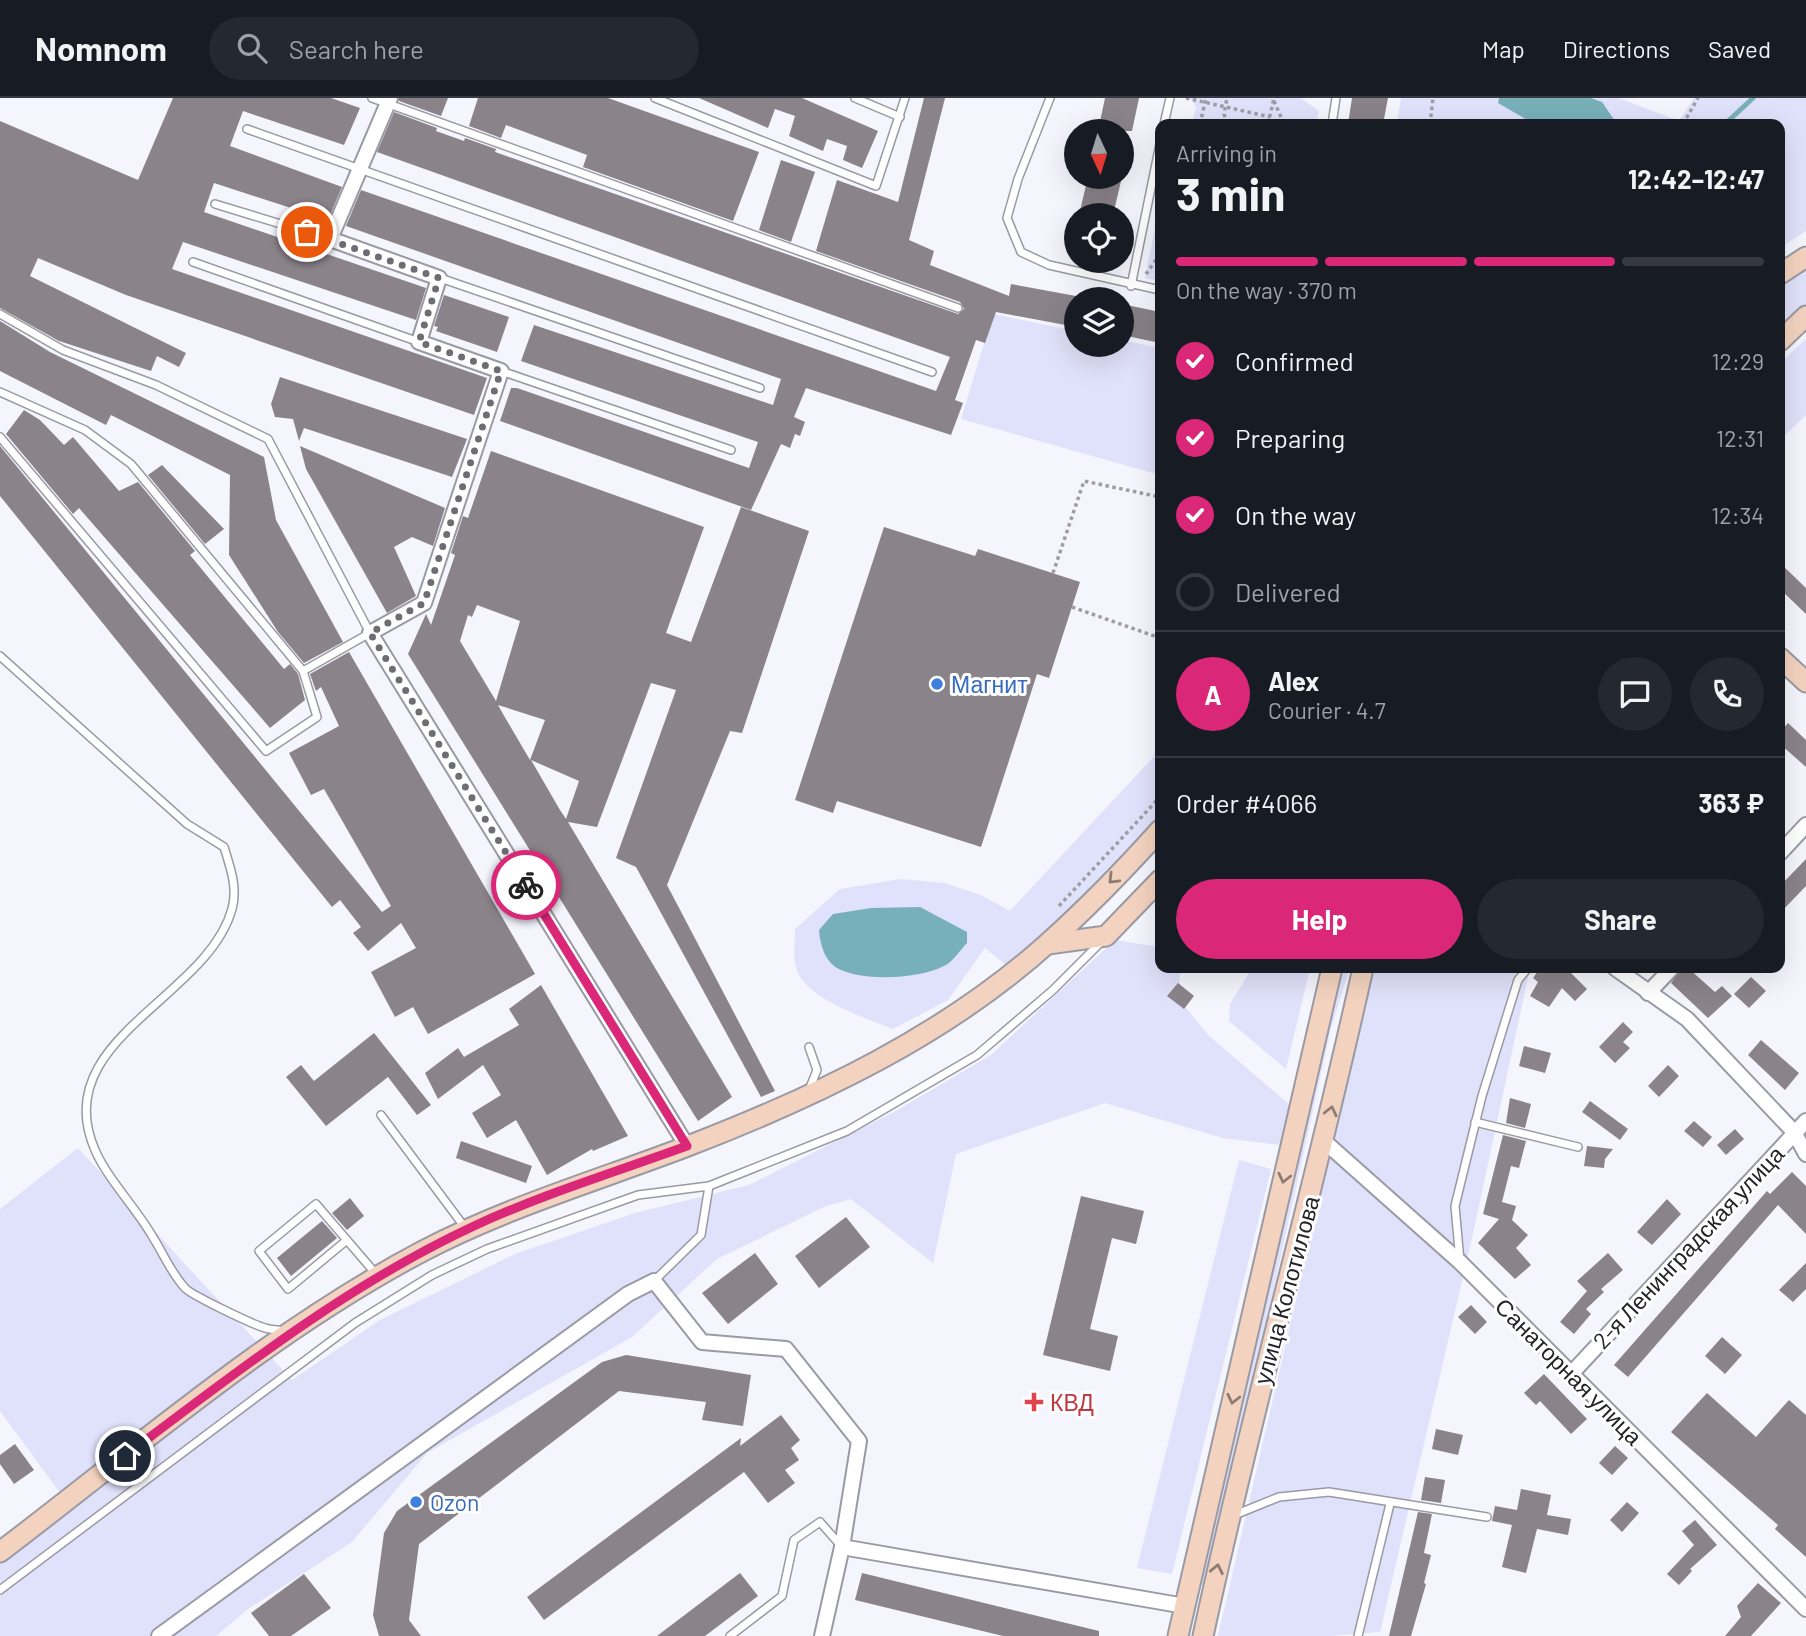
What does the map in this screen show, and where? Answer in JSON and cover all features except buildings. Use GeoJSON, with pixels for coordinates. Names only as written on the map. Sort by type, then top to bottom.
{"type":"FeatureCollection","features":[{"type":"Feature","properties":{"kind":"main road"},"geometry":{"type":"LineString","coordinates":[[1785,271],[1806,257]]}},
{"type":"Feature","properties":{"kind":"main road"},"geometry":{"type":"LineString","coordinates":[[1785,336],[1806,316]]}},
{"type":"Feature","properties":{"kind":"main road"},"geometry":{"type":"LineString","coordinates":[[1785,663],[1806,682]]}},
{"type":"Feature","properties":{"kind":"main road"},"geometry":{"type":"LineString","coordinates":[[0,1551],[294,1332],[378,1277],[466,1229],[687,1146],[807,1097],[879,1059],[953,1015],[1048,944],[1155,835]]}},
{"type":"Feature","properties":{"kind":"main road"},"geometry":{"type":"LineString","coordinates":[[1048,944],[1106,936],[1155,885]]}},
{"type":"Feature","properties":{"kind":"main road","name":"улица Колотилова"},"geometry":{"type":"LineString","coordinates":[[1178,1636],[1331,973]]}},
{"type":"Feature","properties":{"kind":"main road","name":"улица Колотилова"},"geometry":{"type":"LineString","coordinates":[[1203,1636],[1228,1517],[1325,1142],[1362,973]]}},
{"type":"Feature","properties":{"kind":"main road"},"geometry":{"type":"LineString","coordinates":[[1185,1606],[1208,1613]]}},
{"type":"Feature","properties":{"kind":"street"},"geometry":{"type":"LineString","coordinates":[[389,101],[330,239],[439,278],[419,342],[501,371],[424,603],[370,633],[687,1146]]}},
{"type":"Feature","properties":{"kind":"street"},"geometry":{"type":"LineString","coordinates":[[1785,848],[1806,825]]}},
{"type":"Feature","properties":{"kind":"street"},"geometry":{"type":"LineString","coordinates":[[1622,973],[1687,1019],[1794,1132],[1806,1154]]}},
{"type":"Feature","properties":{"kind":"street"},"geometry":{"type":"LineString","coordinates":[[1648,993],[1667,973]]}},
{"type":"Feature","properties":{"kind":"street","name":"2-я Ленинградская улица"},"geometry":{"type":"LineString","coordinates":[[1572,1374],[1806,1121]]}},
{"type":"Feature","properties":{"kind":"street","name":"Санаторная улица"},"geometry":{"type":"LineString","coordinates":[[1325,1142],[1460,1262],[1806,1609]]}},
{"type":"Feature","properties":{"kind":"street"},"geometry":{"type":"LineString","coordinates":[[159,1636],[628,1294],[654,1281],[702,1342],[786,1349],[859,1441],[842,1547],[822,1636]]}},
{"type":"Feature","properties":{"kind":"street"},"geometry":{"type":"LineString","coordinates":[[842,1547],[1185,1606]]}},
{"type":"Feature","properties":{"kind":"lane"},"geometry":{"type":"LineString","coordinates":[[372,98],[389,101],[958,308]]}},
{"type":"Feature","properties":{"kind":"lane"},"geometry":{"type":"LineString","coordinates":[[655,98],[876,186],[905,98]]}},
{"type":"Feature","properties":{"kind":"lane"},"geometry":{"type":"LineString","coordinates":[[855,98],[900,117]]}},
{"type":"Feature","properties":{"kind":"lane"},"geometry":{"type":"LineString","coordinates":[[1050,98],[1018,180],[1007,218],[1021,252],[1049,265],[1155,289]]}},
{"type":"Feature","properties":{"kind":"lane"},"geometry":{"type":"LineString","coordinates":[[1165,119],[1170,98]]}},
{"type":"Feature","properties":{"kind":"lane"},"geometry":{"type":"LineString","coordinates":[[1333,119],[1336,98]]}},
{"type":"Feature","properties":{"kind":"lane"},"geometry":{"type":"LineString","coordinates":[[247,129],[932,372]]}},
{"type":"Feature","properties":{"kind":"lane"},"geometry":{"type":"LineString","coordinates":[[1132,286],[1155,169]]}},
{"type":"Feature","properties":{"kind":"lane"},"geometry":{"type":"LineString","coordinates":[[215,204],[330,239]]}},
{"type":"Feature","properties":{"kind":"lane"},"geometry":{"type":"LineString","coordinates":[[193,262],[419,342]]}},
{"type":"Feature","properties":{"kind":"lane"},"geometry":{"type":"LineString","coordinates":[[439,278],[760,388]]}},
{"type":"Feature","properties":{"kind":"lane"},"geometry":{"type":"LineString","coordinates":[[0,314],[64,350],[156,385],[268,439],[370,633],[303,671]]}},
{"type":"Feature","properties":{"kind":"lane"},"geometry":{"type":"LineString","coordinates":[[501,371],[731,450]]}},
{"type":"Feature","properties":{"kind":"lane"},"geometry":{"type":"LineString","coordinates":[[0,392],[85,430],[131,464],[303,671],[317,717],[265,751],[0,437]]}},
{"type":"Feature","properties":{"kind":"lane"},"geometry":{"type":"LineString","coordinates":[[0,656],[187,824],[224,847],[234,881],[233,908],[219,939],[187,978],[100,1061],[88,1087],[87,1115],[95,1150],[186,1289],[264,1328],[294,1332]]}},
{"type":"Feature","properties":{"kind":"lane"},"geometry":{"type":"LineString","coordinates":[[0,1590],[355,1323],[432,1275],[487,1249],[638,1195],[709,1186],[846,1131],[977,1055],[1053,990],[1106,936]]}},
{"type":"Feature","properties":{"kind":"lane"},"geometry":{"type":"LineString","coordinates":[[1460,1262],[1455,1206],[1475,1122],[1518,980],[1524,973]]}},
{"type":"Feature","properties":{"kind":"lane"},"geometry":{"type":"LineString","coordinates":[[807,1097],[817,1070],[809,1047]]}},
{"type":"Feature","properties":{"kind":"lane"},"geometry":{"type":"LineString","coordinates":[[381,1115],[466,1229]]}},
{"type":"Feature","properties":{"kind":"lane"},"geometry":{"type":"LineString","coordinates":[[1475,1122],[1578,1147]]}},
{"type":"Feature","properties":{"kind":"lane"},"geometry":{"type":"LineString","coordinates":[[654,1281],[701,1235],[710,1196],[709,1186]]}},
{"type":"Feature","properties":{"kind":"lane"},"geometry":{"type":"LineString","coordinates":[[347,1240],[288,1289],[260,1251],[316,1204],[347,1240],[378,1277]]}},
{"type":"Feature","properties":{"kind":"lane"},"geometry":{"type":"LineString","coordinates":[[1228,1517],[1279,1497],[1329,1492],[1390,1504],[1487,1517]]}},
{"type":"Feature","properties":{"kind":"lane"},"geometry":{"type":"LineString","coordinates":[[1358,1636],[1390,1504]]}},
{"type":"Feature","properties":{"kind":"lane"},"geometry":{"type":"LineString","coordinates":[[730,1636],[782,1596],[794,1540],[820,1522],[842,1547]]}},
{"type":"Feature","properties":{"kind":"path"},"geometry":{"type":"LineString","coordinates":[[1186,98],[1205,100],[1259,119]]}},
{"type":"Feature","properties":{"kind":"path"},"geometry":{"type":"LineString","coordinates":[[1224,119],[1227,98]]}},
{"type":"Feature","properties":{"kind":"path"},"geometry":{"type":"LineString","coordinates":[[1431,119],[1433,98]]}},
{"type":"Feature","properties":{"kind":"path"},"geometry":{"type":"LineString","coordinates":[[1686,119],[1698,98]]}},
{"type":"Feature","properties":{"kind":"path"},"geometry":{"type":"LineString","coordinates":[[1269,119],[1274,99]]}},
{"type":"Feature","properties":{"kind":"path"},"geometry":{"type":"LineString","coordinates":[[1274,99],[1282,119]]}},
{"type":"Feature","properties":{"kind":"path"},"geometry":{"type":"LineString","coordinates":[[1201,119],[1205,100]]}},
{"type":"Feature","properties":{"kind":"path"},"geometry":{"type":"LineString","coordinates":[[1052,573],[1084,481],[1155,496]]}},
{"type":"Feature","properties":{"kind":"path"},"geometry":{"type":"LineString","coordinates":[[1072,607],[1155,636]]}},
{"type":"Feature","properties":{"kind":"path"},"geometry":{"type":"LineString","coordinates":[[1052,914],[1155,802]]}},
{"type":"Feature","properties":{"kind":"shaded area"},"geometry":{"type":"Polygon","coordinates":[[[1190,98],[1301,98],[1319,111],[1317,119],[1193,119],[1196,107],[1190,98]]]}},
{"type":"Feature","properties":{"kind":"shaded area"},"geometry":{"type":"Polygon","coordinates":[[[1401,98],[1619,98],[1674,119],[1398,119],[1401,98]]]}},
{"type":"Feature","properties":{"kind":"shaded area"},"geometry":{"type":"Polygon","coordinates":[[[1499,98],[1591,98],[1602,102],[1614,119],[1525,119],[1498,103],[1499,98]]]}},
{"type":"Feature","properties":{"kind":"shaded area"},"geometry":{"type":"Polygon","coordinates":[[[1694,98],[1806,98],[1806,231],[1785,245],[1785,119],[1680,119],[1694,98]]]}},
{"type":"Feature","properties":{"kind":"shaded area"},"geometry":{"type":"Polygon","coordinates":[[[1155,228],[1155,280],[1145,278],[1155,228]]]}},
{"type":"Feature","properties":{"kind":"shaded area"},"geometry":{"type":"Polygon","coordinates":[[[1806,271],[1806,305],[1785,325],[1785,285],[1806,271]]]}},
{"type":"Feature","properties":{"kind":"shaded area"},"geometry":{"type":"Polygon","coordinates":[[[993,314],[1064,329],[1064,357],[1134,357],[1134,343],[1155,347],[1155,474],[961,419],[993,314]]]}},
{"type":"Feature","properties":{"kind":"shaded area"},"geometry":{"type":"Polygon","coordinates":[[[1806,339],[1806,415],[1785,435],[1785,358],[1806,339]]]}},
{"type":"Feature","properties":{"kind":"shaded area"},"geometry":{"type":"Polygon","coordinates":[[[1155,755],[1155,822],[1036,942],[1006,965],[985,948],[948,1000],[893,1029],[824,998],[811,989],[796,968],[795,929],[840,889],[901,879],[944,883],[981,895],[1010,911],[1155,755]]]}},
{"type":"Feature","properties":{"kind":"shaded area"},"geometry":{"type":"Polygon","coordinates":[[[920,907],[967,932],[967,943],[944,966],[920,974],[875,977],[837,968],[826,956],[819,930],[833,914],[871,908],[920,907]]]}},
{"type":"Feature","properties":{"kind":"shaded area"},"geometry":{"type":"Polygon","coordinates":[[[1115,940],[1155,946],[1155,973],[1180,973],[1179,999],[1208,1035],[1290,1105],[1280,1145],[1223,1138],[1105,1103],[956,1154],[933,1263],[851,1199],[826,1206],[717,1259],[632,1337],[427,1453],[352,1542],[248,1609],[216,1636],[0,1636],[0,1540],[61,1494],[0,1411],[0,1209],[78,1148],[292,1380],[380,1320],[515,1254],[635,1213],[749,1185],[896,1111],[991,1055],[1115,940]]]}},
{"type":"Feature","properties":{"kind":"shaded area"},"geometry":{"type":"Polygon","coordinates":[[[1249,973],[1309,973],[1286,1069],[1229,1021],[1230,1004],[1249,973]]]}},
{"type":"Feature","properties":{"kind":"shaded area"},"geometry":{"type":"Polygon","coordinates":[[[1337,973],[1348,973],[1331,1028],[1208,1587],[1196,1584],[1337,973]]]}},
{"type":"Feature","properties":{"kind":"shaded area"},"geometry":{"type":"Polygon","coordinates":[[[1372,973],[1529,973],[1472,1238],[1380,1632],[1329,1636],[1218,1636],[1372,973]]]}},
{"type":"Feature","properties":{"kind":"shaded area"},"geometry":{"type":"Polygon","coordinates":[[[1239,1160],[1271,1169],[1172,1574],[1137,1568],[1239,1160]]]}},
{"type":"Feature","properties":{"kind":"waterway"},"geometry":{"type":"LineString","coordinates":[[1730,119],[1753,98]]}},
{"type":"Feature","properties":{"kind":"way so far"},"geometry":{"type":"LineString","coordinates":[[307,232],[439,278],[419,342],[501,371],[424,603],[370,633],[526,885]]}},
{"type":"Feature","properties":{"kind":"place","name":"Магнит"},"geometry":{"type":"Point","coordinates":[937,684]}},
{"type":"Feature","properties":{"kind":"place","name":"КВД"},"geometry":{"type":"Point","coordinates":[1034,1402]}},
{"type":"Feature","properties":{"kind":"place","name":"Ozon"},"geometry":{"type":"Point","coordinates":[416,1502]}},
{"type":"Feature","properties":{"kind":"route"},"geometry":{"type":"LineString","coordinates":[[125,1456],[268,1349],[340,1300],[420,1252],[476,1225],[687,1146],[526,885]]}}]}
